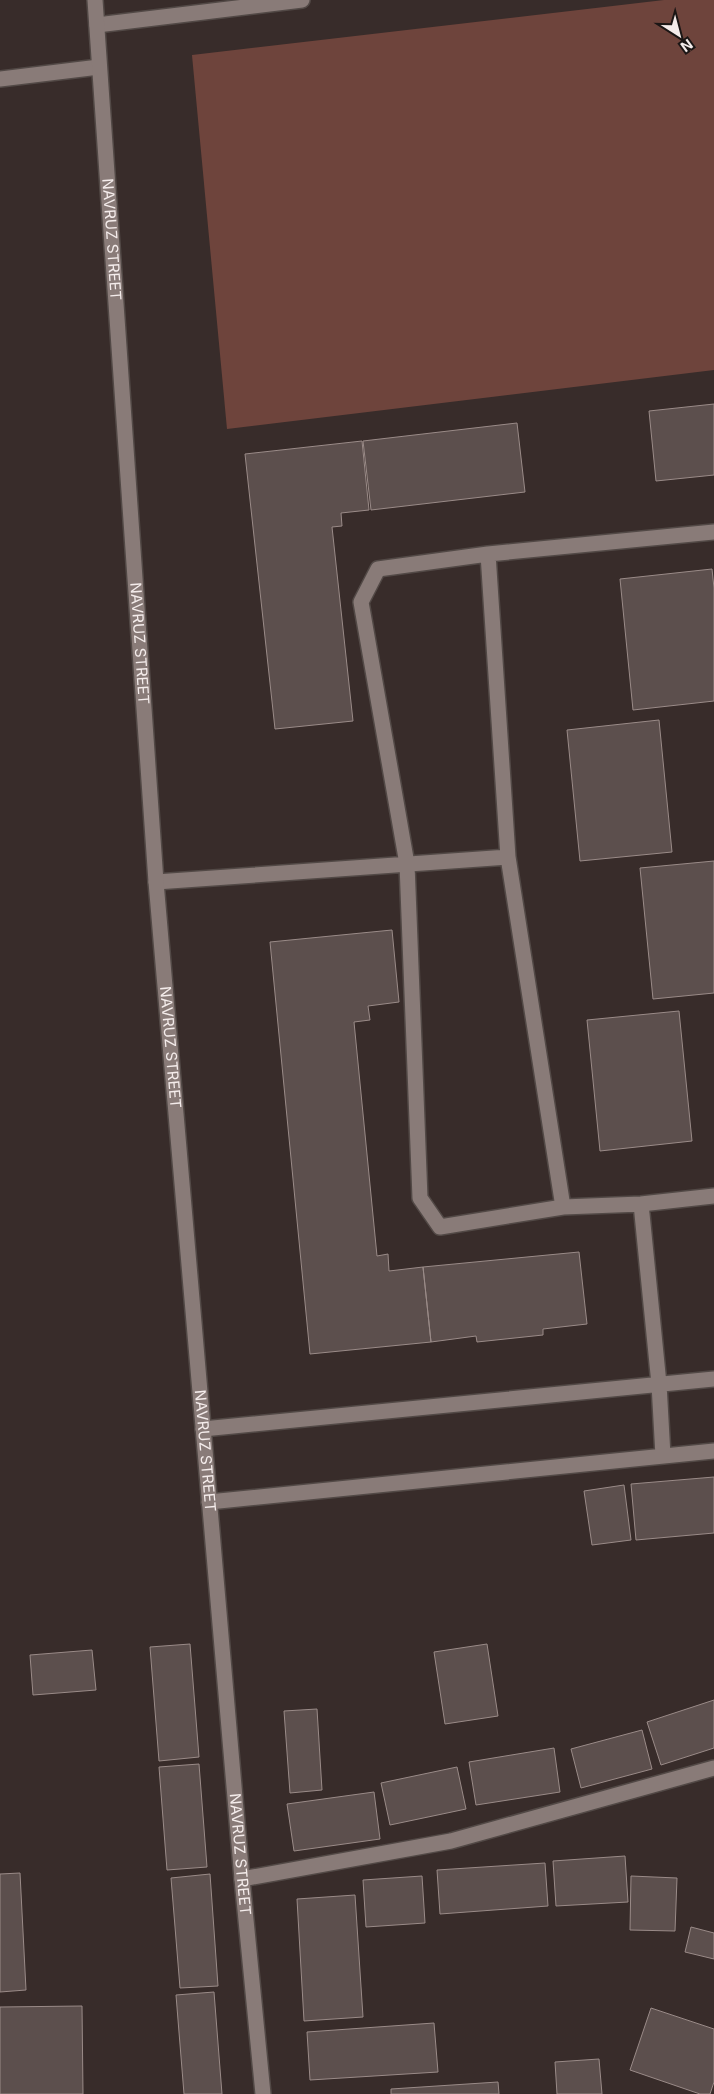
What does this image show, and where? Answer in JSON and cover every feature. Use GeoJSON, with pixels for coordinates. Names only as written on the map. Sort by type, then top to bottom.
{"type":"FeatureCollection","features":[{"type":"Feature","properties":{"kind":"street","name":"NAVRUZ STREET"},"geometry":{"type":"LineString","coordinates":[[95,0],[156,882],[242,1879],[263,2094]]}},
{"type":"Feature","properties":{"kind":"street"},"geometry":{"type":"LineString","coordinates":[[97,25],[302,0]]}},
{"type":"Feature","properties":{"kind":"street"},"geometry":{"type":"LineString","coordinates":[[0,79],[99,67]]}},
{"type":"Feature","properties":{"kind":"street"},"geometry":{"type":"LineString","coordinates":[[714,532],[488,554],[378,569],[361,602],[407,864],[420,1198],[440,1227],[563,1207],[641,1204],[714,1196]]}},
{"type":"Feature","properties":{"kind":"street"},"geometry":{"type":"LineString","coordinates":[[488,554],[508,857],[563,1207]]}},
{"type":"Feature","properties":{"kind":"street"},"geometry":{"type":"LineString","coordinates":[[156,882],[508,857]]}},
{"type":"Feature","properties":{"kind":"street"},"geometry":{"type":"LineString","coordinates":[[641,1204],[659,1384],[663,1456]]}},
{"type":"Feature","properties":{"kind":"street"},"geometry":{"type":"LineString","coordinates":[[203,1429],[714,1379]]}},
{"type":"Feature","properties":{"kind":"street"},"geometry":{"type":"LineString","coordinates":[[209,1502],[714,1451]]}},
{"type":"Feature","properties":{"kind":"street"},"geometry":{"type":"LineString","coordinates":[[242,1879],[451,1841],[714,1768]]}},
{"type":"Feature","properties":{"kind":"shaded area"},"geometry":{"type":"Polygon","coordinates":[[[664,0],[714,0],[714,370],[227,429],[192,55],[664,0]]]}},
{"type":"Feature","properties":{"kind":"building"},"geometry":{"type":"Polygon","coordinates":[[[714,404],[714,475],[656,481],[649,411],[714,404]]]}},
{"type":"Feature","properties":{"kind":"building"},"geometry":{"type":"Polygon","coordinates":[[[517,423],[525,492],[371,510],[363,441],[517,423]]]}},
{"type":"Feature","properties":{"kind":"building"},"geometry":{"type":"Polygon","coordinates":[[[362,441],[369,510],[341,513],[342,526],[332,527],[353,721],[275,729],[245,454],[362,441]]]}},
{"type":"Feature","properties":{"kind":"building"},"geometry":{"type":"Polygon","coordinates":[[[712,569],[714,588],[714,701],[633,710],[620,579],[712,569]]]}},
{"type":"Feature","properties":{"kind":"building"},"geometry":{"type":"Polygon","coordinates":[[[659,720],[672,852],[580,861],[567,730],[659,720]]]}},
{"type":"Feature","properties":{"kind":"building"},"geometry":{"type":"Polygon","coordinates":[[[714,861],[714,993],[653,999],[640,868],[714,861]]]}},
{"type":"Feature","properties":{"kind":"building"},"geometry":{"type":"Polygon","coordinates":[[[392,930],[399,1002],[368,1006],[370,1020],[354,1022],[377,1256],[388,1254],[389,1271],[423,1267],[431,1342],[310,1354],[270,942],[392,930]]]}},
{"type":"Feature","properties":{"kind":"building"},"geometry":{"type":"Polygon","coordinates":[[[679,1011],[692,1141],[600,1151],[587,1020],[679,1011]]]}},
{"type":"Feature","properties":{"kind":"building"},"geometry":{"type":"Polygon","coordinates":[[[579,1252],[587,1324],[543,1329],[543,1335],[477,1342],[476,1336],[431,1342],[423,1267],[579,1252]]]}},
{"type":"Feature","properties":{"kind":"building"},"geometry":{"type":"Polygon","coordinates":[[[714,1477],[714,1533],[636,1540],[631,1484],[714,1477]]]}},
{"type":"Feature","properties":{"kind":"building"},"geometry":{"type":"Polygon","coordinates":[[[624,1485],[631,1540],[592,1545],[584,1491],[624,1485]]]}},
{"type":"Feature","properties":{"kind":"building"},"geometry":{"type":"Polygon","coordinates":[[[190,1644],[199,1757],[159,1761],[150,1647],[190,1644]]]}},
{"type":"Feature","properties":{"kind":"building"},"geometry":{"type":"Polygon","coordinates":[[[487,1644],[498,1716],[445,1724],[434,1652],[487,1644]]]}},
{"type":"Feature","properties":{"kind":"building"},"geometry":{"type":"Polygon","coordinates":[[[92,1650],[96,1690],[33,1695],[30,1655],[92,1650]]]}},
{"type":"Feature","properties":{"kind":"building"},"geometry":{"type":"Polygon","coordinates":[[[714,1700],[714,1748],[661,1765],[647,1722],[714,1700]]]}},
{"type":"Feature","properties":{"kind":"building"},"geometry":{"type":"Polygon","coordinates":[[[317,1709],[322,1790],[290,1793],[284,1711],[317,1709]]]}},
{"type":"Feature","properties":{"kind":"building"},"geometry":{"type":"Polygon","coordinates":[[[642,1730],[652,1769],[581,1788],[571,1749],[642,1730]]]}},
{"type":"Feature","properties":{"kind":"building"},"geometry":{"type":"Polygon","coordinates":[[[554,1748],[560,1792],[476,1805],[469,1762],[554,1748]]]}},
{"type":"Feature","properties":{"kind":"building"},"geometry":{"type":"Polygon","coordinates":[[[199,1764],[207,1867],[167,1870],[159,1767],[199,1764]]]}},
{"type":"Feature","properties":{"kind":"building"},"geometry":{"type":"Polygon","coordinates":[[[457,1767],[466,1809],[390,1825],[381,1783],[457,1767]]]}},
{"type":"Feature","properties":{"kind":"building"},"geometry":{"type":"Polygon","coordinates":[[[374,1792],[380,1839],[294,1851],[287,1804],[374,1792]]]}},
{"type":"Feature","properties":{"kind":"building"},"geometry":{"type":"Polygon","coordinates":[[[625,1856],[628,1902],[556,1906],[553,1861],[625,1856]]]}},
{"type":"Feature","properties":{"kind":"building"},"geometry":{"type":"Polygon","coordinates":[[[545,1863],[548,1906],[440,1914],[437,1870],[545,1863]]]}},
{"type":"Feature","properties":{"kind":"building"},"geometry":{"type":"Polygon","coordinates":[[[20,1873],[26,1990],[0,1992],[0,1874],[20,1873]]]}},
{"type":"Feature","properties":{"kind":"building"},"geometry":{"type":"Polygon","coordinates":[[[210,1874],[218,1986],[180,1988],[171,1878],[210,1874]]]}},
{"type":"Feature","properties":{"kind":"building"},"geometry":{"type":"Polygon","coordinates":[[[422,1876],[425,1923],[366,1927],[363,1880],[422,1876]]]}},
{"type":"Feature","properties":{"kind":"building"},"geometry":{"type":"Polygon","coordinates":[[[631,1876],[677,1878],[675,1931],[630,1930],[631,1876]]]}},
{"type":"Feature","properties":{"kind":"building"},"geometry":{"type":"Polygon","coordinates":[[[355,1895],[363,2017],[304,2021],[297,1899],[355,1895]]]}},
{"type":"Feature","properties":{"kind":"building"},"geometry":{"type":"Polygon","coordinates":[[[691,1927],[714,1933],[714,1959],[685,1952],[691,1927]]]}},
{"type":"Feature","properties":{"kind":"building"},"geometry":{"type":"Polygon","coordinates":[[[214,1992],[222,2094],[184,2094],[176,1995],[214,1992]]]}},
{"type":"Feature","properties":{"kind":"building"},"geometry":{"type":"Polygon","coordinates":[[[82,2006],[83,2094],[0,2094],[0,2007],[82,2006]]]}},
{"type":"Feature","properties":{"kind":"building"},"geometry":{"type":"Polygon","coordinates":[[[651,2008],[714,2029],[714,2082],[710,2094],[700,2094],[630,2070],[651,2008]]]}},
{"type":"Feature","properties":{"kind":"building"},"geometry":{"type":"Polygon","coordinates":[[[434,2023],[438,2072],[310,2080],[307,2032],[434,2023]]]}},
{"type":"Feature","properties":{"kind":"building"},"geometry":{"type":"Polygon","coordinates":[[[599,2059],[602,2094],[557,2094],[555,2062],[599,2059]]]}},
{"type":"Feature","properties":{"kind":"building"},"geometry":{"type":"Polygon","coordinates":[[[498,2082],[499,2094],[391,2094],[391,2089],[498,2082]]]}}]}
